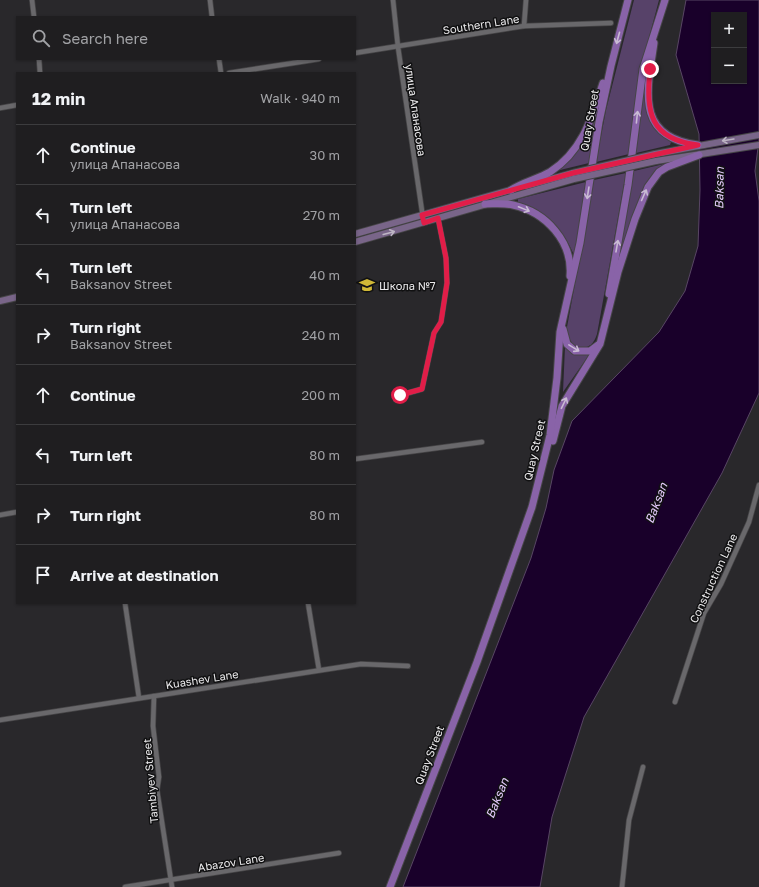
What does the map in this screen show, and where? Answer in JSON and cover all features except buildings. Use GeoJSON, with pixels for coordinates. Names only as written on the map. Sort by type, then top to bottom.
{"type":"FeatureCollection","features":[{"type":"Feature","properties":{"kind":"main road","name":"Quay Street"},"geometry":{"type":"LineString","coordinates":[[390,887],[480,654],[532,507],[552,419],[562,323],[580,243],[598,129],[611,66],[628,0]]}},
{"type":"Feature","properties":{"kind":"main road"},"geometry":{"type":"LineString","coordinates":[[660,18],[661,0]]}},
{"type":"Feature","properties":{"kind":"main road"},"geometry":{"type":"LineString","coordinates":[[607,312],[609,289],[628,185],[643,69],[666,0]]}},
{"type":"Feature","properties":{"kind":"main road"},"geometry":{"type":"LineString","coordinates":[[656,30],[648,87],[650,111],[658,127],[668,137],[681,143],[698,145]]}},
{"type":"Feature","properties":{"kind":"main road"},"geometry":{"type":"LineString","coordinates":[[511,190],[525,181],[550,172],[576,149],[586,133],[611,66]]}},
{"type":"Feature","properties":{"kind":"main road"},"geometry":{"type":"LineString","coordinates":[[356,242],[698,145],[759,135]]}},
{"type":"Feature","properties":{"kind":"main road"},"geometry":{"type":"LineString","coordinates":[[356,234],[573,173],[655,157],[699,155],[759,145]]}},
{"type":"Feature","properties":{"kind":"main road"},"geometry":{"type":"LineString","coordinates":[[532,507],[562,406],[600,344],[607,312],[635,220],[648,187],[656,176],[667,167],[699,155]]}},
{"type":"Feature","properties":{"kind":"main road"},"geometry":{"type":"LineString","coordinates":[[485,204],[507,204],[519,206],[540,217],[553,228],[562,241],[570,259],[568,298]]}},
{"type":"Feature","properties":{"kind":"main road"},"geometry":{"type":"LineString","coordinates":[[0,301],[16,297]]}},
{"type":"Feature","properties":{"kind":"main road"},"geometry":{"type":"LineString","coordinates":[[562,323],[567,344],[575,351],[590,351],[600,344]]}},
{"type":"Feature","properties":{"kind":"street"},"geometry":{"type":"LineString","coordinates":[[32,0],[34,16]]}},
{"type":"Feature","properties":{"kind":"street"},"geometry":{"type":"LineString","coordinates":[[210,0],[212,16]]}},
{"type":"Feature","properties":{"kind":"street","name":"улица Апанасова"},"geometry":{"type":"LineString","coordinates":[[393,0],[398,47],[424,223]]}},
{"type":"Feature","properties":{"kind":"street"},"geometry":{"type":"LineString","coordinates":[[524,26],[526,0]]}},
{"type":"Feature","properties":{"kind":"street","name":"Southern Lane"},"geometry":{"type":"LineString","coordinates":[[356,53],[524,26],[611,23]]}},
{"type":"Feature","properties":{"kind":"street"},"geometry":{"type":"LineString","coordinates":[[39,60],[40,72]]}},
{"type":"Feature","properties":{"kind":"street"},"geometry":{"type":"LineString","coordinates":[[219,60],[221,72]]}},
{"type":"Feature","properties":{"kind":"street"},"geometry":{"type":"LineString","coordinates":[[235,72],[313,60]]}},
{"type":"Feature","properties":{"kind":"street"},"geometry":{"type":"LineString","coordinates":[[0,108],[16,105]]}},
{"type":"Feature","properties":{"kind":"street"},"geometry":{"type":"LineString","coordinates":[[396,400],[400,395],[422,389],[434,333],[441,322],[447,283],[446,258],[438,218]]}},
{"type":"Feature","properties":{"kind":"street"},"geometry":{"type":"LineString","coordinates":[[356,459],[482,442]]}},
{"type":"Feature","properties":{"kind":"street","name":"Construction Lane"},"geometry":{"type":"LineString","coordinates":[[675,702],[704,613],[721,584],[749,522],[759,485]]}},
{"type":"Feature","properties":{"kind":"street"},"geometry":{"type":"LineString","coordinates":[[0,515],[16,512]]}},
{"type":"Feature","properties":{"kind":"street"},"geometry":{"type":"LineString","coordinates":[[125,604],[139,698]]}},
{"type":"Feature","properties":{"kind":"street"},"geometry":{"type":"LineString","coordinates":[[308,604],[319,670]]}},
{"type":"Feature","properties":{"kind":"street","name":"Kuashev Lane"},"geometry":{"type":"LineString","coordinates":[[0,720],[361,664],[408,666]]}},
{"type":"Feature","properties":{"kind":"street","name":"Tambiyev Street"},"geometry":{"type":"LineString","coordinates":[[154,696],[153,726],[159,777],[157,790],[172,887]]}},
{"type":"Feature","properties":{"kind":"street"},"geometry":{"type":"LineString","coordinates":[[622,887],[629,820],[643,767]]}},
{"type":"Feature","properties":{"kind":"street","name":"Abazov Lane"},"geometry":{"type":"LineString","coordinates":[[125,887],[339,854]]}},
{"type":"Feature","properties":{"kind":"shaded area"},"geometry":{"type":"Polygon","coordinates":[[[634,0],[659,0],[639,75],[629,154],[596,162],[606,110],[634,0]]]}},
{"type":"Feature","properties":{"kind":"shaded area"},"geometry":{"type":"Polygon","coordinates":[[[647,66],[646,89],[663,136],[671,142],[670,145],[636,153],[647,66]]]}},
{"type":"Feature","properties":{"kind":"shaded area"},"geometry":{"type":"Polygon","coordinates":[[[600,100],[589,163],[560,170],[559,168],[575,153],[586,138],[600,100]]]}},
{"type":"Feature","properties":{"kind":"shaded area"},"geometry":{"type":"Polygon","coordinates":[[[664,164],[665,166],[658,170],[616,272],[634,171],[664,164]]]}},
{"type":"Feature","properties":{"kind":"shaded area"},"geometry":{"type":"Polygon","coordinates":[[[626,173],[597,334],[594,342],[589,346],[583,348],[574,346],[567,335],[567,327],[594,180],[626,173]]]}},
{"type":"Feature","properties":{"kind":"shaded area"},"geometry":{"type":"Polygon","coordinates":[[[586,182],[575,257],[565,237],[553,223],[538,212],[518,203],[518,199],[586,182]]]}},
{"type":"Feature","properties":{"kind":"shaded area"},"geometry":{"type":"Polygon","coordinates":[[[565,347],[574,353],[589,355],[563,392],[565,347]]]}},
{"type":"Feature","properties":{"kind":"water","name":"Baksan"},"geometry":{"type":"Polygon","coordinates":[[[686,0],[759,0],[759,140],[755,171],[759,201],[759,393],[722,473],[584,717],[552,817],[540,887],[403,887],[531,558],[546,508],[554,470],[572,421],[659,332],[685,291],[698,246],[700,190],[699,134],[676,55],[686,0]]]}},
{"type":"Feature","properties":{"kind":"place","name":"Школа №7"},"geometry":{"type":"Point","coordinates":[367,285]}},
{"type":"Feature","properties":{"kind":"route"},"geometry":{"type":"LineString","coordinates":[[400,395],[422,389],[434,333],[441,322],[447,283],[446,258],[442,230],[438,218],[424,223],[422,215],[573,173],[698,145],[681,143],[672,139],[658,127],[650,111],[648,87],[650,69]]}}]}
